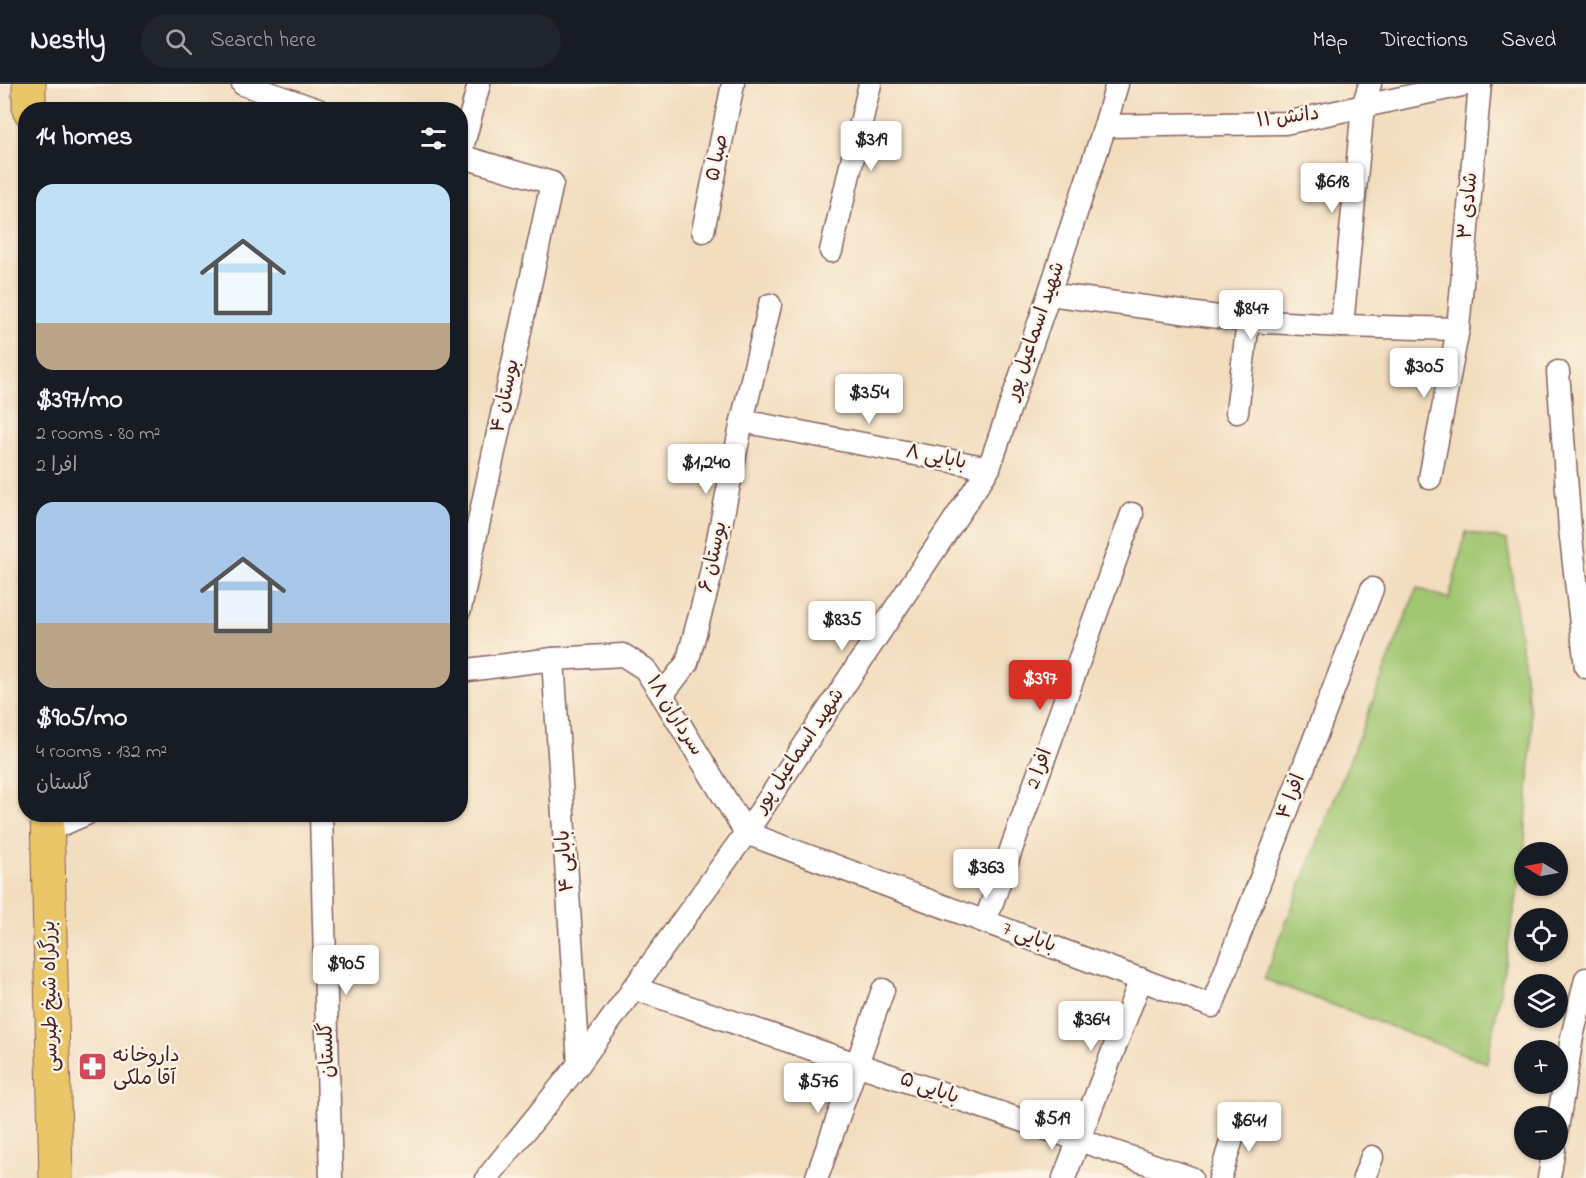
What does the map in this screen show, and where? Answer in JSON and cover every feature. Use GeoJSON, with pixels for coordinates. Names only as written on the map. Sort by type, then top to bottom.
{"type":"FeatureCollection","features":[{"type":"Feature","properties":{"kind":"highway"},"geometry":{"type":"LineString","coordinates":[[29,84],[29,102]]}},
{"type":"Feature","properties":{"kind":"highway","name":"بزرگراه شیخ طبرسی"},"geometry":{"type":"LineString","coordinates":[[47,823],[56,1178]]}},
{"type":"Feature","properties":{"kind":"street"},"geometry":{"type":"LineString","coordinates":[[468,126],[479,84]]}},
{"type":"Feature","properties":{"kind":"street","name":"صبا ۵"},"geometry":{"type":"LineString","coordinates":[[703,231],[733,84]]}},
{"type":"Feature","properties":{"kind":"street"},"geometry":{"type":"LineString","coordinates":[[831,251],[870,84]]}},
{"type":"Feature","properties":{"kind":"street","name":"شهید اسماعیل پور"},"geometry":{"type":"LineString","coordinates":[[487,1178],[579,1064],[746,833],[989,468],[1105,126],[1117,84]]}},
{"type":"Feature","properties":{"kind":"street"},"geometry":{"type":"LineString","coordinates":[[1342,326],[1363,106],[1370,84]]}},
{"type":"Feature","properties":{"kind":"street","name":"دانش ۱۱"},"geometry":{"type":"LineString","coordinates":[[1105,126],[1285,123],[1467,84]]}},
{"type":"Feature","properties":{"kind":"street","name":"شادی ۳"},"geometry":{"type":"LineString","coordinates":[[1430,478],[1458,329],[1480,84]]}},
{"type":"Feature","properties":{"kind":"street"},"geometry":{"type":"LineString","coordinates":[[253,85],[297,102]]}},
{"type":"Feature","properties":{"kind":"street","name":"بوستان ۴"},"geometry":{"type":"LineString","coordinates":[[468,158],[552,183],[468,572]]}},
{"type":"Feature","properties":{"kind":"street"},"geometry":{"type":"LineString","coordinates":[[1049,294],[1248,321],[1458,329]]}},
{"type":"Feature","properties":{"kind":"street","name":"بوستان ۶"},"geometry":{"type":"LineString","coordinates":[[662,695],[687,663],[710,578],[742,421],[770,305]]}},
{"type":"Feature","properties":{"kind":"street"},"geometry":{"type":"LineString","coordinates":[[1238,412],[1248,321]]}},
{"type":"Feature","properties":{"kind":"street"},"geometry":{"type":"LineString","coordinates":[[1558,372],[1576,541],[1586,667]]}},
{"type":"Feature","properties":{"kind":"street","name":"بابایی ۸"},"geometry":{"type":"LineString","coordinates":[[742,421],[989,468]]}},
{"type":"Feature","properties":{"kind":"street","name":"افرا 2"},"geometry":{"type":"LineString","coordinates":[[985,922],[1132,514]]}},
{"type":"Feature","properties":{"kind":"street","name":"افرا ۴"},"geometry":{"type":"LineString","coordinates":[[1212,1006],[1372,589]]}},
{"type":"Feature","properties":{"kind":"street","name":"سرداران ۱۸"},"geometry":{"type":"LineString","coordinates":[[468,671],[553,659],[623,656],[645,669],[746,833]]}},
{"type":"Feature","properties":{"kind":"street","name":"بابایی ۴"},"geometry":{"type":"LineString","coordinates":[[553,659],[579,1064]]}},
{"type":"Feature","properties":{"kind":"street","name":"گلستان"},"geometry":{"type":"LineString","coordinates":[[321,822],[331,1178]]}},
{"type":"Feature","properties":{"kind":"street","name":"بابایی 7"},"geometry":{"type":"LineString","coordinates":[[746,833],[1212,1006]]}},
{"type":"Feature","properties":{"kind":"street"},"geometry":{"type":"LineString","coordinates":[[1064,1178],[1141,979]]}},
{"type":"Feature","properties":{"kind":"street"},"geometry":{"type":"LineString","coordinates":[[1563,1106],[1579,1039],[1586,979]]}},
{"type":"Feature","properties":{"kind":"street","name":"بابایی ۵"},"geometry":{"type":"LineString","coordinates":[[633,988],[1078,1140],[1136,1168],[1191,1178]]}},
{"type":"Feature","properties":{"kind":"street"},"geometry":{"type":"LineString","coordinates":[[817,1177],[883,990]]}},
{"type":"Feature","properties":{"kind":"street"},"geometry":{"type":"LineString","coordinates":[[1220,1178],[1239,1116]]}},
{"type":"Feature","properties":{"kind":"street"},"geometry":{"type":"LineString","coordinates":[[1364,1178],[1372,1156]]}},
{"type":"Feature","properties":{"kind":"street"},"geometry":{"type":"LineString","coordinates":[[1549,1178],[1552,1160]]}},
{"type":"Feature","properties":{"kind":"green space"},"geometry":{"type":"Polygon","coordinates":[[[1466,532],[1507,540],[1532,728],[1525,842],[1514,842],[1514,896],[1517,896],[1487,1063],[1264,979],[1417,588],[1449,599],[1466,532]]]}},
{"type":"Feature","properties":{"kind":"place","name":"داروخانه آقا ملکی"},"geometry":{"type":"Point","coordinates":[92,1067]}}]}
